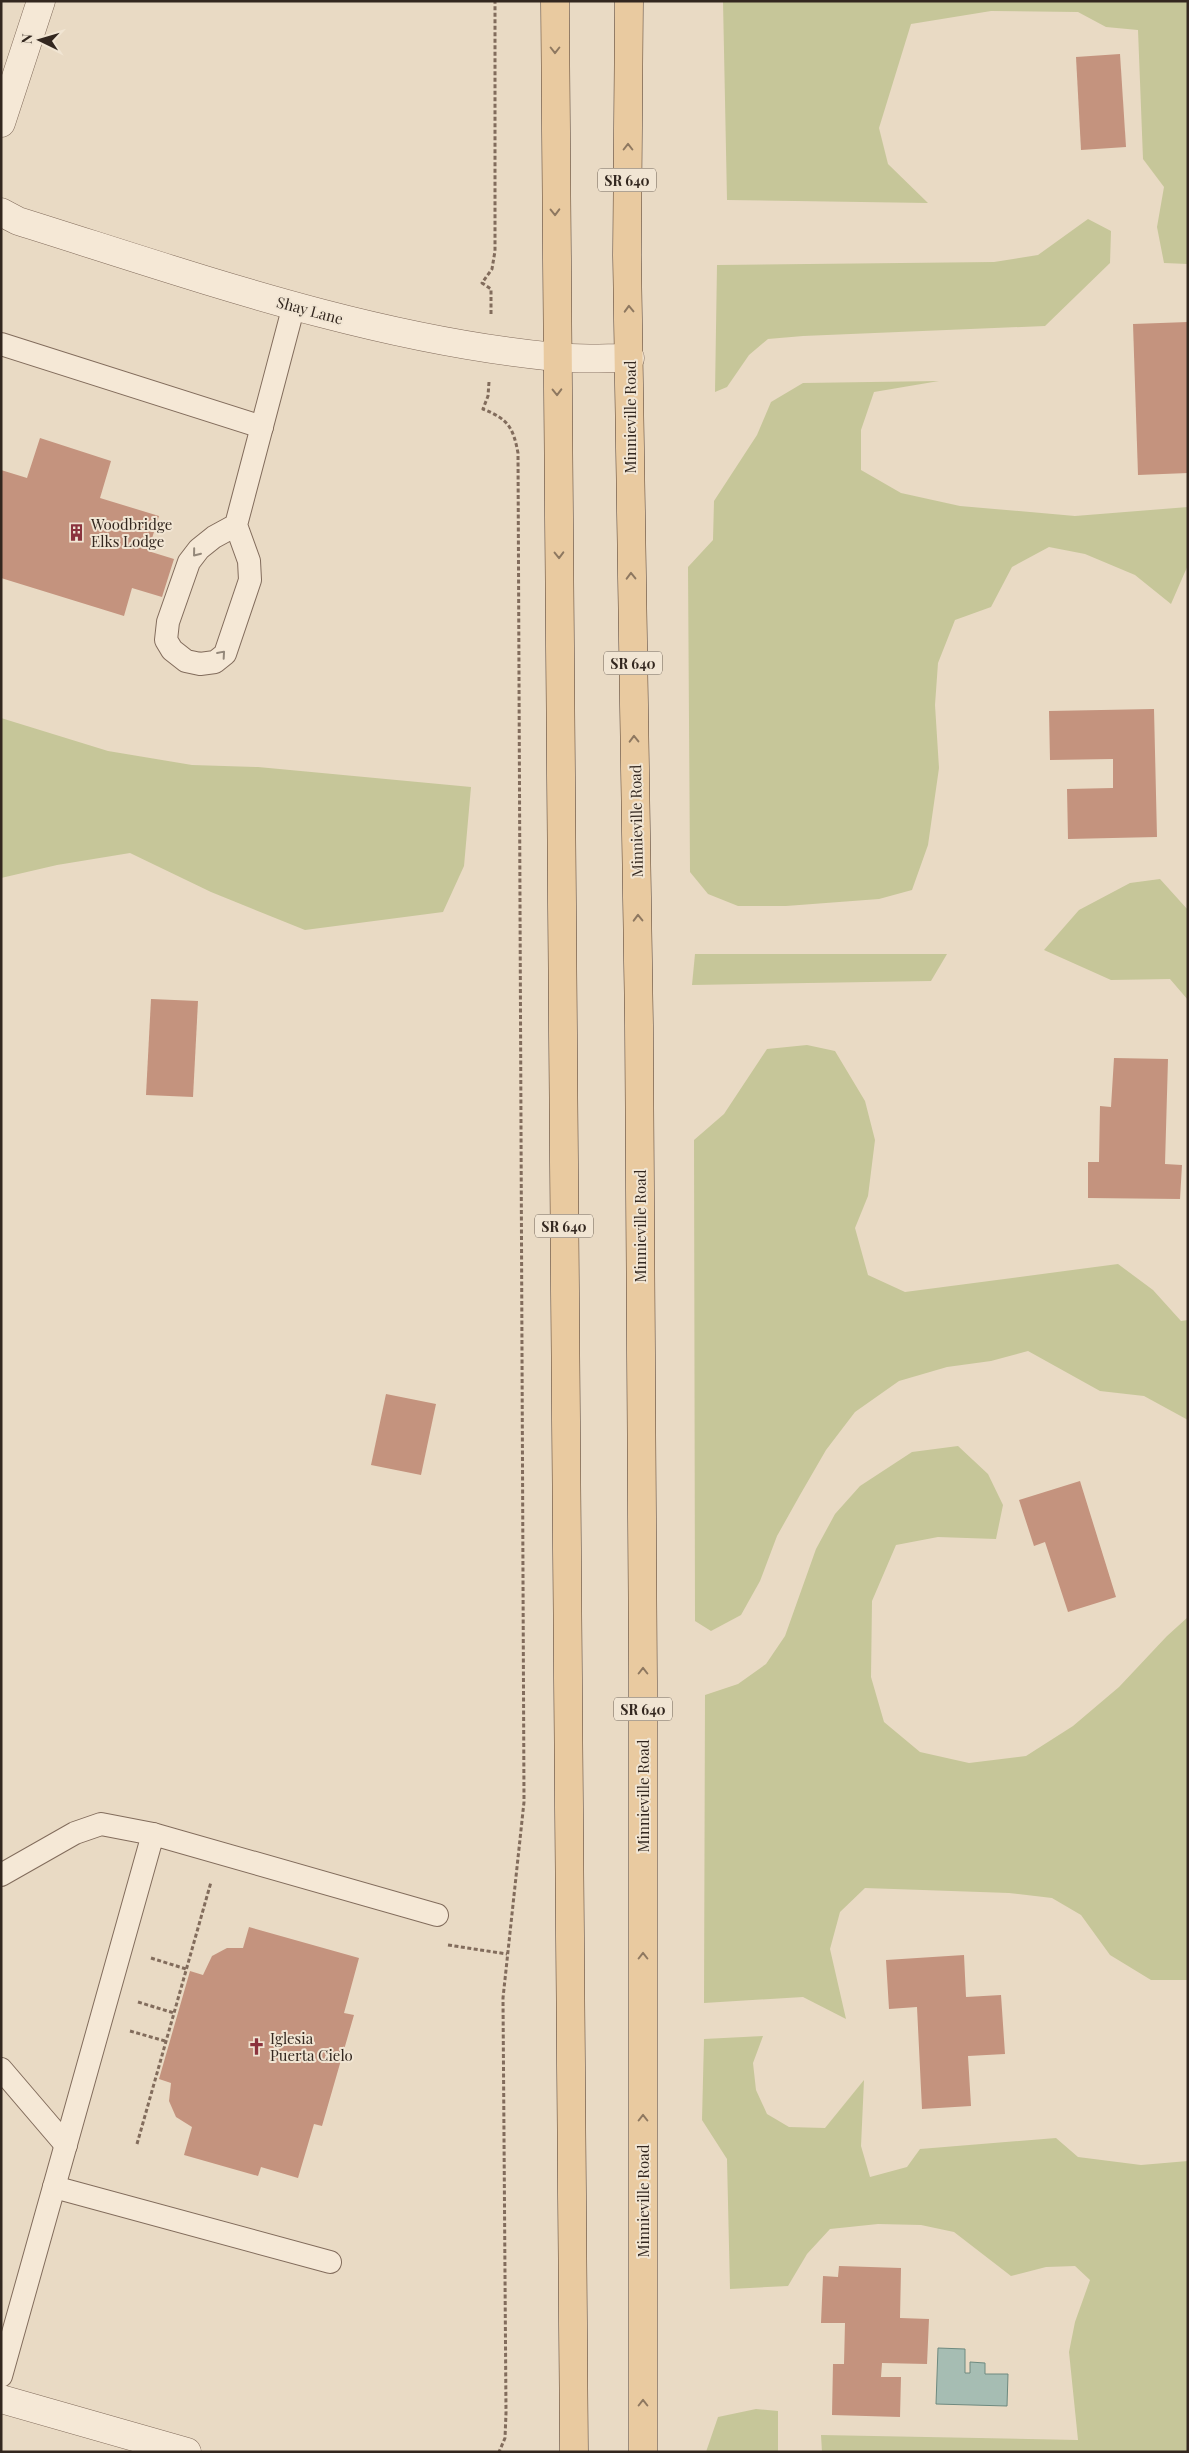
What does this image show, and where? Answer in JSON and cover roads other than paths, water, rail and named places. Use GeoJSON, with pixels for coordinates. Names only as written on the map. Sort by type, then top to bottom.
{"type":"FeatureCollection","features":[{"type":"Feature","properties":{"kind":"main road","name":"SR 640"},"geometry":{"type":"LineString","coordinates":[[555,1],[574,2452]]}},
{"type":"Feature","properties":{"kind":"main road","name":"Minnieville Road"},"geometry":{"type":"LineString","coordinates":[[628,1],[627,255],[630,358],[630,530],[640,1045],[643,1680],[643,2452]]}},
{"type":"Feature","properties":{"kind":"street"},"geometry":{"type":"LineString","coordinates":[[1,123],[9,76],[42,1]]}},
{"type":"Feature","properties":{"kind":"street","name":"Shay Lane"},"geometry":{"type":"LineString","coordinates":[[1,212],[18,221],[294,305],[374,327],[490,349],[557,358],[630,358]]}},
{"type":"Feature","properties":{"kind":"street"},"geometry":{"type":"LineString","coordinates":[[1,2399],[187,2452]]}},
{"type":"Feature","properties":{"kind":"lane"},"geometry":{"type":"LineString","coordinates":[[236,525],[199,548],[189,562],[168,622],[166,640],[172,650],[186,660],[200,664],[215,662],[225,654],[231,641],[250,580],[247,554],[236,525],[294,305]]}},
{"type":"Feature","properties":{"kind":"lane"},"geometry":{"type":"LineString","coordinates":[[1,344],[262,427]]}},
{"type":"Feature","properties":{"kind":"lane"},"geometry":{"type":"LineString","coordinates":[[1,1875],[76,1833],[101,1824],[153,1834],[437,1915]]}},
{"type":"Feature","properties":{"kind":"lane"},"geometry":{"type":"LineString","coordinates":[[1,2376],[153,1834]]}},
{"type":"Feature","properties":{"kind":"lane"},"geometry":{"type":"LineString","coordinates":[[1,2070],[66,2145]]}},
{"type":"Feature","properties":{"kind":"lane"},"geometry":{"type":"LineString","coordinates":[[54,2187],[330,2262]]}},
{"type":"Feature","properties":{"kind":"place","name":"Woodbridge Elks Lodge"},"geometry":{"type":"Point","coordinates":[77,533]}},
{"type":"Feature","properties":{"kind":"place","name":"Iglesia Puerta Cielo"},"geometry":{"type":"Point","coordinates":[256,2047]}}]}
